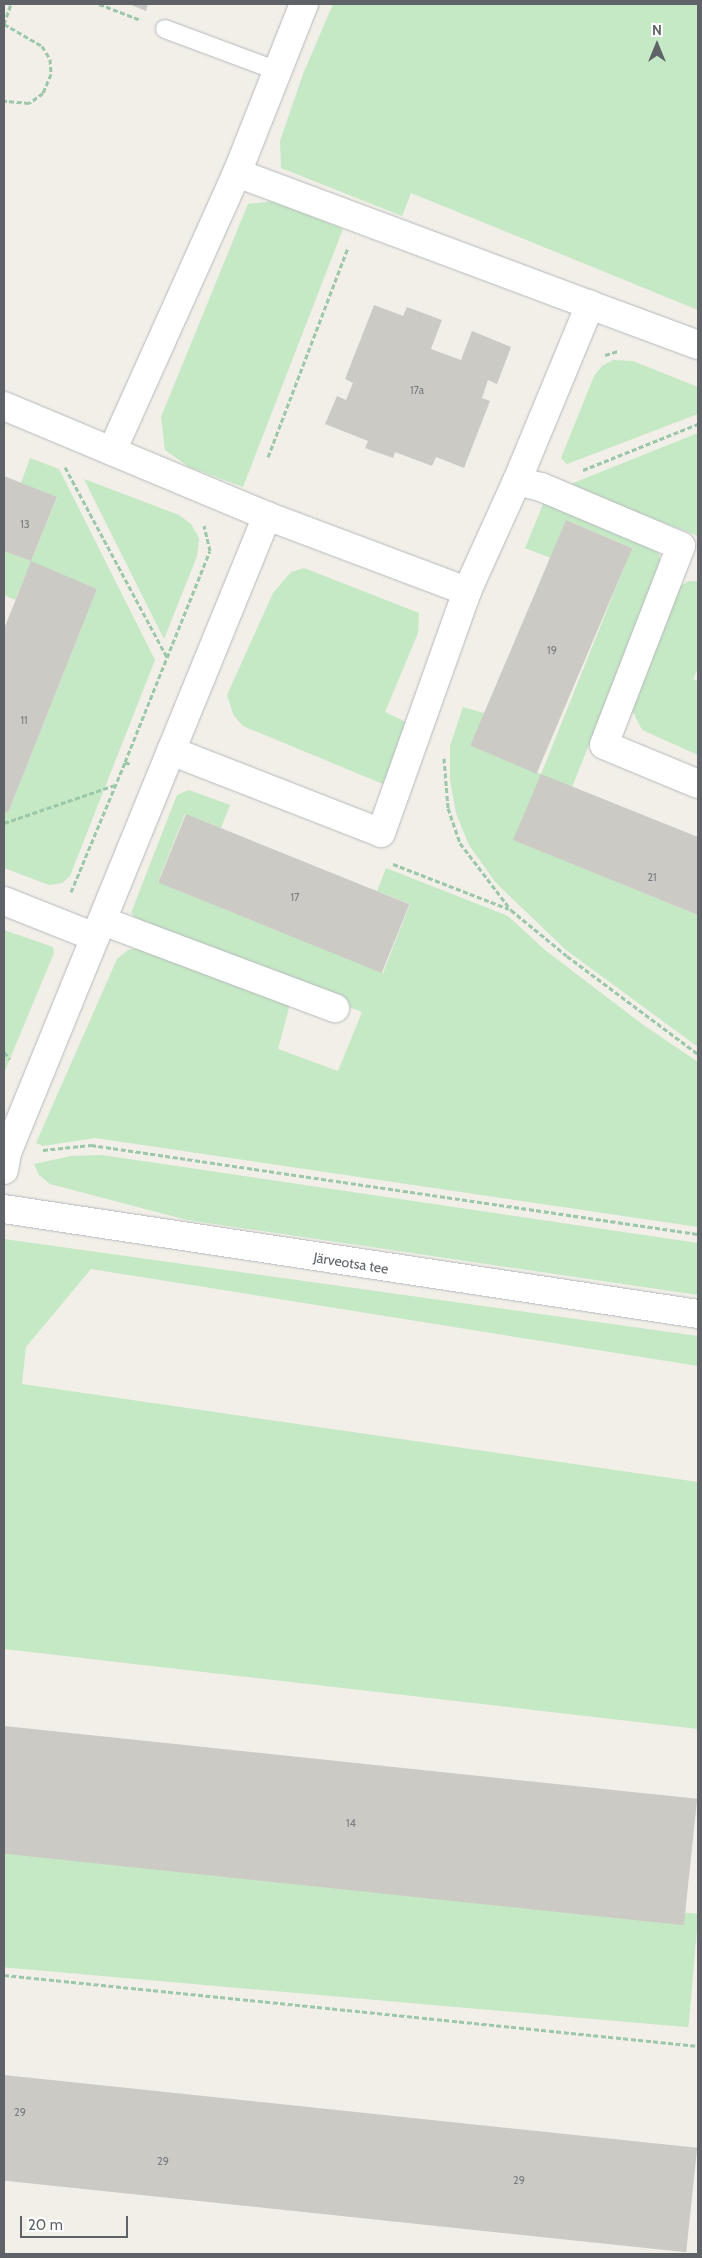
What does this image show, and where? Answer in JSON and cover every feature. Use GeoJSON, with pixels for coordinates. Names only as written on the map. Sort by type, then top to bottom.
{"type":"FeatureCollection","features":[{"type":"Feature","properties":{"kind":"street"},"geometry":{"type":"LineString","coordinates":[[112,450],[237,173],[304,4]]}},
{"type":"Feature","properties":{"kind":"street"},"geometry":{"type":"LineString","coordinates":[[237,173],[698,345]]}},
{"type":"Feature","properties":{"kind":"street"},"geometry":{"type":"LineString","coordinates":[[167,763],[381,833],[467,591],[529,484],[590,305]]}},
{"type":"Feature","properties":{"kind":"street"},"geometry":{"type":"LineString","coordinates":[[4,406],[267,516],[467,591]]}},
{"type":"Feature","properties":{"kind":"street"},"geometry":{"type":"LineString","coordinates":[[529,484],[690,549],[604,745],[698,784]]}},
{"type":"Feature","properties":{"kind":"street"},"geometry":{"type":"LineString","coordinates":[[5,1162],[267,516]]}},
{"type":"Feature","properties":{"kind":"street"},"geometry":{"type":"LineString","coordinates":[[4,901],[62,924],[99,929],[335,1008]]}},
{"type":"Feature","properties":{"kind":"street","name":"Järveotsa tee"},"geometry":{"type":"LineString","coordinates":[[4,1209],[698,1314]]}},
{"type":"Feature","properties":{"kind":"lane"},"geometry":{"type":"LineString","coordinates":[[165,29],[278,71]]}},
{"type":"Feature","properties":{"kind":"path"},"geometry":{"type":"LineString","coordinates":[[4,101],[29,103],[43,93],[51,74],[50,58],[42,46],[4,24],[11,4]]}},
{"type":"Feature","properties":{"kind":"path"},"geometry":{"type":"LineString","coordinates":[[99,4],[165,29]]}},
{"type":"Feature","properties":{"kind":"path"},"geometry":{"type":"LineString","coordinates":[[268,457],[359,219]]}},
{"type":"Feature","properties":{"kind":"path"},"geometry":{"type":"LineString","coordinates":[[599,357],[622,350]]}},
{"type":"Feature","properties":{"kind":"path"},"geometry":{"type":"LineString","coordinates":[[529,484],[698,424]]}},
{"type":"Feature","properties":{"kind":"path"},"geometry":{"type":"LineString","coordinates":[[71,465],[62,462],[167,657]]}},
{"type":"Feature","properties":{"kind":"path"},"geometry":{"type":"LineString","coordinates":[[62,924],[68,896],[116,785],[210,551],[208,531],[203,524]]}},
{"type":"Feature","properties":{"kind":"path"},"geometry":{"type":"LineString","coordinates":[[443,751],[448,808],[460,843],[511,910],[567,956],[698,1054]]}},
{"type":"Feature","properties":{"kind":"path"},"geometry":{"type":"LineString","coordinates":[[125,762],[167,763]]}},
{"type":"Feature","properties":{"kind":"path"},"geometry":{"type":"LineString","coordinates":[[4,823],[116,785]]}},
{"type":"Feature","properties":{"kind":"path"},"geometry":{"type":"LineString","coordinates":[[392,864],[511,910]]}},
{"type":"Feature","properties":{"kind":"path"},"geometry":{"type":"LineString","coordinates":[[5,1162],[91,1145],[698,1234]]}},
{"type":"Feature","properties":{"kind":"path"},"geometry":{"type":"LineString","coordinates":[[4,1975],[698,2046]]}},
{"type":"Feature","properties":{"kind":"green space"},"geometry":{"type":"Polygon","coordinates":[[[333,4],[698,4],[698,310],[411,193],[402,216],[281,168],[280,141],[303,74],[333,4]]]}},
{"type":"Feature","properties":{"kind":"green space"},"geometry":{"type":"Polygon","coordinates":[[[275,201],[343,229],[243,487],[189,467],[165,450],[161,417],[248,204],[275,201]]]}},
{"type":"Feature","properties":{"kind":"green space"},"geometry":{"type":"Polygon","coordinates":[[[613,360],[633,361],[698,387],[698,414],[567,464],[561,458],[594,376],[602,366],[613,360]]]}},
{"type":"Feature","properties":{"kind":"green space"},"geometry":{"type":"Polygon","coordinates":[[[698,433],[698,536],[568,485],[698,433]]]}},
{"type":"Feature","properties":{"kind":"green space"},"geometry":{"type":"Polygon","coordinates":[[[30,458],[59,469],[155,660],[70,876],[62,883],[49,885],[4,868],[4,811],[8,813],[97,589],[31,562],[15,600],[4,595],[4,551],[31,561],[57,498],[21,483],[30,458]]]}},
{"type":"Feature","properties":{"kind":"green space"},"geometry":{"type":"Polygon","coordinates":[[[84,479],[179,515],[191,524],[199,538],[197,556],[164,639],[84,479]]]}},
{"type":"Feature","properties":{"kind":"green space"},"geometry":{"type":"Polygon","coordinates":[[[544,502],[647,539],[659,554],[661,567],[572,787],[514,840],[698,915],[698,1047],[566,950],[496,883],[469,845],[456,813],[450,780],[450,746],[463,707],[487,714],[474,747],[541,774],[632,548],[566,520],[551,558],[525,548],[544,502]]]}},
{"type":"Feature","properties":{"kind":"green space"},"geometry":{"type":"Polygon","coordinates":[[[304,568],[419,613],[418,633],[385,712],[406,722],[408,727],[383,784],[243,726],[234,716],[227,695],[273,593],[291,572],[304,568]]]}},
{"type":"Feature","properties":{"kind":"green space"},"geometry":{"type":"Polygon","coordinates":[[[689,581],[698,581],[698,668],[693,679],[698,681],[698,755],[642,730],[632,710],[680,586],[689,581]]]}},
{"type":"Feature","properties":{"kind":"green space"},"geometry":{"type":"Polygon","coordinates":[[[189,790],[230,805],[221,828],[185,814],[158,882],[383,973],[410,904],[377,891],[386,868],[508,916],[545,950],[642,1024],[698,1062],[698,1227],[95,1138],[43,1146],[36,1143],[117,959],[128,950],[138,948],[290,1004],[278,1049],[338,1071],[362,1012],[142,924],[131,913],[177,795],[189,790]]]}},
{"type":"Feature","properties":{"kind":"green space"},"geometry":{"type":"Polygon","coordinates":[[[4,930],[53,947],[54,953],[4,1073],[4,930]]]}},
{"type":"Feature","properties":{"kind":"green space"},"geometry":{"type":"Polygon","coordinates":[[[102,1155],[698,1243],[698,1295],[187,1220],[50,1184],[39,1175],[34,1164],[71,1156],[102,1155]]]}},
{"type":"Feature","properties":{"kind":"green space"},"geometry":{"type":"Polygon","coordinates":[[[4,1239],[698,1336],[698,1366],[91,1269],[26,1347],[22,1384],[698,1482],[698,1729],[4,1649],[4,1239]]]}},
{"type":"Feature","properties":{"kind":"green space"},"geometry":{"type":"Polygon","coordinates":[[[4,1853],[698,1914],[688,2027],[4,1967],[4,1853]]]}},
{"type":"Feature","properties":{"kind":"building"},"geometry":{"type":"Polygon","coordinates":[[[129,4],[148,4],[146,11],[129,4]]]}},
{"type":"Feature","properties":{"kind":"building"},"geometry":{"type":"Polygon","coordinates":[[[374,305],[403,316],[407,307],[442,320],[431,349],[461,360],[472,331],[511,347],[497,384],[488,380],[482,398],[490,401],[464,468],[436,457],[432,466],[395,452],[393,458],[365,448],[368,441],[325,424],[337,396],[346,400],[353,383],[345,379],[374,305]]]}},
{"type":"Feature","properties":{"kind":"building"},"geometry":{"type":"Polygon","coordinates":[[[4,476],[57,497],[31,561],[4,551],[4,476]]]}},
{"type":"Feature","properties":{"kind":"building"},"geometry":{"type":"Polygon","coordinates":[[[566,520],[632,548],[537,774],[470,746],[566,520]]]}},
{"type":"Feature","properties":{"kind":"building"},"geometry":{"type":"Polygon","coordinates":[[[31,561],[97,589],[8,813],[4,811],[4,629],[31,561]]]}},
{"type":"Feature","properties":{"kind":"building"},"geometry":{"type":"Polygon","coordinates":[[[541,774],[698,837],[698,915],[513,840],[541,774]]]}},
{"type":"Feature","properties":{"kind":"building"},"geometry":{"type":"Polygon","coordinates":[[[186,814],[409,904],[382,973],[158,883],[186,814]]]}},
{"type":"Feature","properties":{"kind":"building"},"geometry":{"type":"Polygon","coordinates":[[[4,1726],[697,1799],[684,1925],[4,1854],[4,1726]]]}},
{"type":"Feature","properties":{"kind":"building"},"geometry":{"type":"Polygon","coordinates":[[[4,2075],[697,2148],[686,2252],[4,2181],[4,2075]]]}}]}
